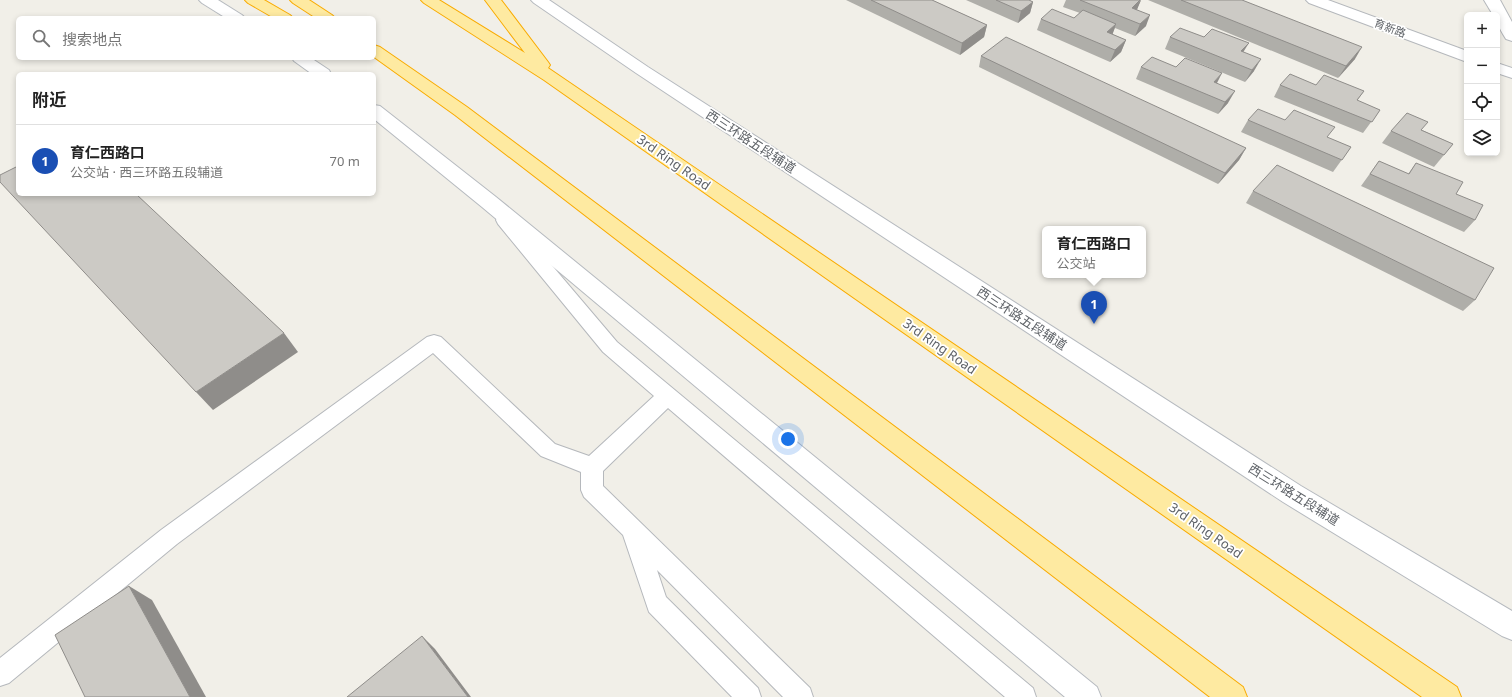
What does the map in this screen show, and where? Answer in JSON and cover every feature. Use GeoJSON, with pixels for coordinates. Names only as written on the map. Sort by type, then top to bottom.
{"type":"FeatureCollection","features":[{"type":"Feature","properties":{"kind":"highway"},"geometry":{"type":"LineString","coordinates":[[253,0],[281,16]]}},
{"type":"Feature","properties":{"kind":"highway"},"geometry":{"type":"LineString","coordinates":[[298,0],[324,16]]}},
{"type":"Feature","properties":{"kind":"highway","name":"3rd Ring Road"},"geometry":{"type":"LineString","coordinates":[[429,0],[550,76],[1447,697]]}},
{"type":"Feature","properties":{"kind":"highway"},"geometry":{"type":"LineString","coordinates":[[493,0],[550,76]]}},
{"type":"Feature","properties":{"kind":"highway"},"geometry":{"type":"LineString","coordinates":[[376,51],[461,111],[1233,697]]}},
{"type":"Feature","properties":{"kind":"highway"},"geometry":{"type":"LineString","coordinates":[[363,60],[461,111]]}},
{"type":"Feature","properties":{"kind":"main road"},"geometry":{"type":"LineString","coordinates":[[206,0],[234,16]]}},
{"type":"Feature","properties":{"kind":"main road","name":"西三环路五段辅道"},"geometry":{"type":"LineString","coordinates":[[539,0],[648,75],[1292,494],[1512,626]]}},
{"type":"Feature","properties":{"kind":"main road","name":"育新路"},"geometry":{"type":"LineString","coordinates":[[1314,0],[1464,55]]}},
{"type":"Feature","properties":{"kind":"main road"},"geometry":{"type":"LineString","coordinates":[[1492,0],[1512,36]]}},
{"type":"Feature","properties":{"kind":"main road"},"geometry":{"type":"LineString","coordinates":[[303,60],[320,72]]}},
{"type":"Feature","properties":{"kind":"main road"},"geometry":{"type":"LineString","coordinates":[[1500,69],[1512,73]]}},
{"type":"Feature","properties":{"kind":"main road"},"geometry":{"type":"LineString","coordinates":[[376,112],[490,202],[1087,697]]}},
{"type":"Feature","properties":{"kind":"lane"},"geometry":{"type":"LineString","coordinates":[[490,202],[610,347],[1024,697]]}},
{"type":"Feature","properties":{"kind":"lane"},"geometry":{"type":"LineString","coordinates":[[0,674],[169,537],[434,342],[548,450],[592,466]]}},
{"type":"Feature","properties":{"kind":"lane"},"geometry":{"type":"LineString","coordinates":[[668,396],[592,466],[592,490],[801,697]]}},
{"type":"Feature","properties":{"kind":"lane"},"geometry":{"type":"LineString","coordinates":[[632,529],[657,604],[749,697]]}},
{"type":"Feature","properties":{"kind":"building"},"geometry":{"type":"Polygon","coordinates":[[[871,0],[932,0],[987,25],[962,43],[871,0]]]}},
{"type":"Feature","properties":{"kind":"building"},"geometry":{"type":"Polygon","coordinates":[[[996,0],[1029,0],[1033,2],[1021,11],[996,0]]]}},
{"type":"Feature","properties":{"kind":"building"},"geometry":{"type":"Polygon","coordinates":[[[1080,0],[1140,0],[1132,8],[1150,15],[1140,24],[1080,0]]]}},
{"type":"Feature","properties":{"kind":"building"},"geometry":{"type":"Polygon","coordinates":[[[1181,0],[1242,0],[1362,47],[1346,66],[1181,0]]]}},
{"type":"Feature","properties":{"kind":"building"},"geometry":{"type":"Polygon","coordinates":[[[1052,9],[1074,18],[1083,10],[1116,24],[1107,32],[1126,40],[1115,50],[1041,19],[1052,9]]]}},
{"type":"Feature","properties":{"kind":"building"},"geometry":{"type":"Polygon","coordinates":[[[1180,28],[1204,37],[1212,29],[1249,43],[1241,51],[1261,59],[1252,70],[1170,37],[1180,28]]]}},
{"type":"Feature","properties":{"kind":"building"},"geometry":{"type":"Polygon","coordinates":[[[1006,37],[1246,148],[1225,173],[981,56],[1006,37]]]}},
{"type":"Feature","properties":{"kind":"building"},"geometry":{"type":"Polygon","coordinates":[[[1152,57],[1176,67],[1185,58],[1222,73],[1214,82],[1235,91],[1225,102],[1141,67],[1152,57]]]}},
{"type":"Feature","properties":{"kind":"building"},"geometry":{"type":"Polygon","coordinates":[[[1290,74],[1316,85],[1324,75],[1364,91],[1357,100],[1380,110],[1372,122],[1280,85],[1290,74]]]}},
{"type":"Feature","properties":{"kind":"building"},"geometry":{"type":"Polygon","coordinates":[[[1258,109],[1285,120],[1294,110],[1335,127],[1327,137],[1351,147],[1342,160],[1248,120],[1258,109]]]}},
{"type":"Feature","properties":{"kind":"building"},"geometry":{"type":"Polygon","coordinates":[[[1407,113],[1428,122],[1421,130],[1453,144],[1444,155],[1391,131],[1407,113]]]}},
{"type":"Feature","properties":{"kind":"building"},"geometry":{"type":"Polygon","coordinates":[[[1379,161],[1409,174],[1416,163],[1463,182],[1456,194],[1483,205],[1475,220],[1370,174],[1379,161]]]}},
{"type":"Feature","properties":{"kind":"building"},"geometry":{"type":"Polygon","coordinates":[[[1277,165],[1494,268],[1475,300],[1253,191],[1277,165]]]}},
{"type":"Feature","properties":{"kind":"building"},"geometry":{"type":"Polygon","coordinates":[[[16,167],[16,196],[138,196],[284,333],[196,392],[0,182],[0,175],[16,167]]]}},
{"type":"Feature","properties":{"kind":"building"},"geometry":{"type":"Polygon","coordinates":[[[129,586],[190,697],[85,697],[55,635],[129,586]]]}},
{"type":"Feature","properties":{"kind":"building"},"geometry":{"type":"Polygon","coordinates":[[[422,636],[468,697],[347,697],[422,636]]]}},
{"type":"Feature","properties":{"kind":"place","name":"育仁西路口"},"geometry":{"type":"Point","coordinates":[1094,324]}}]}
